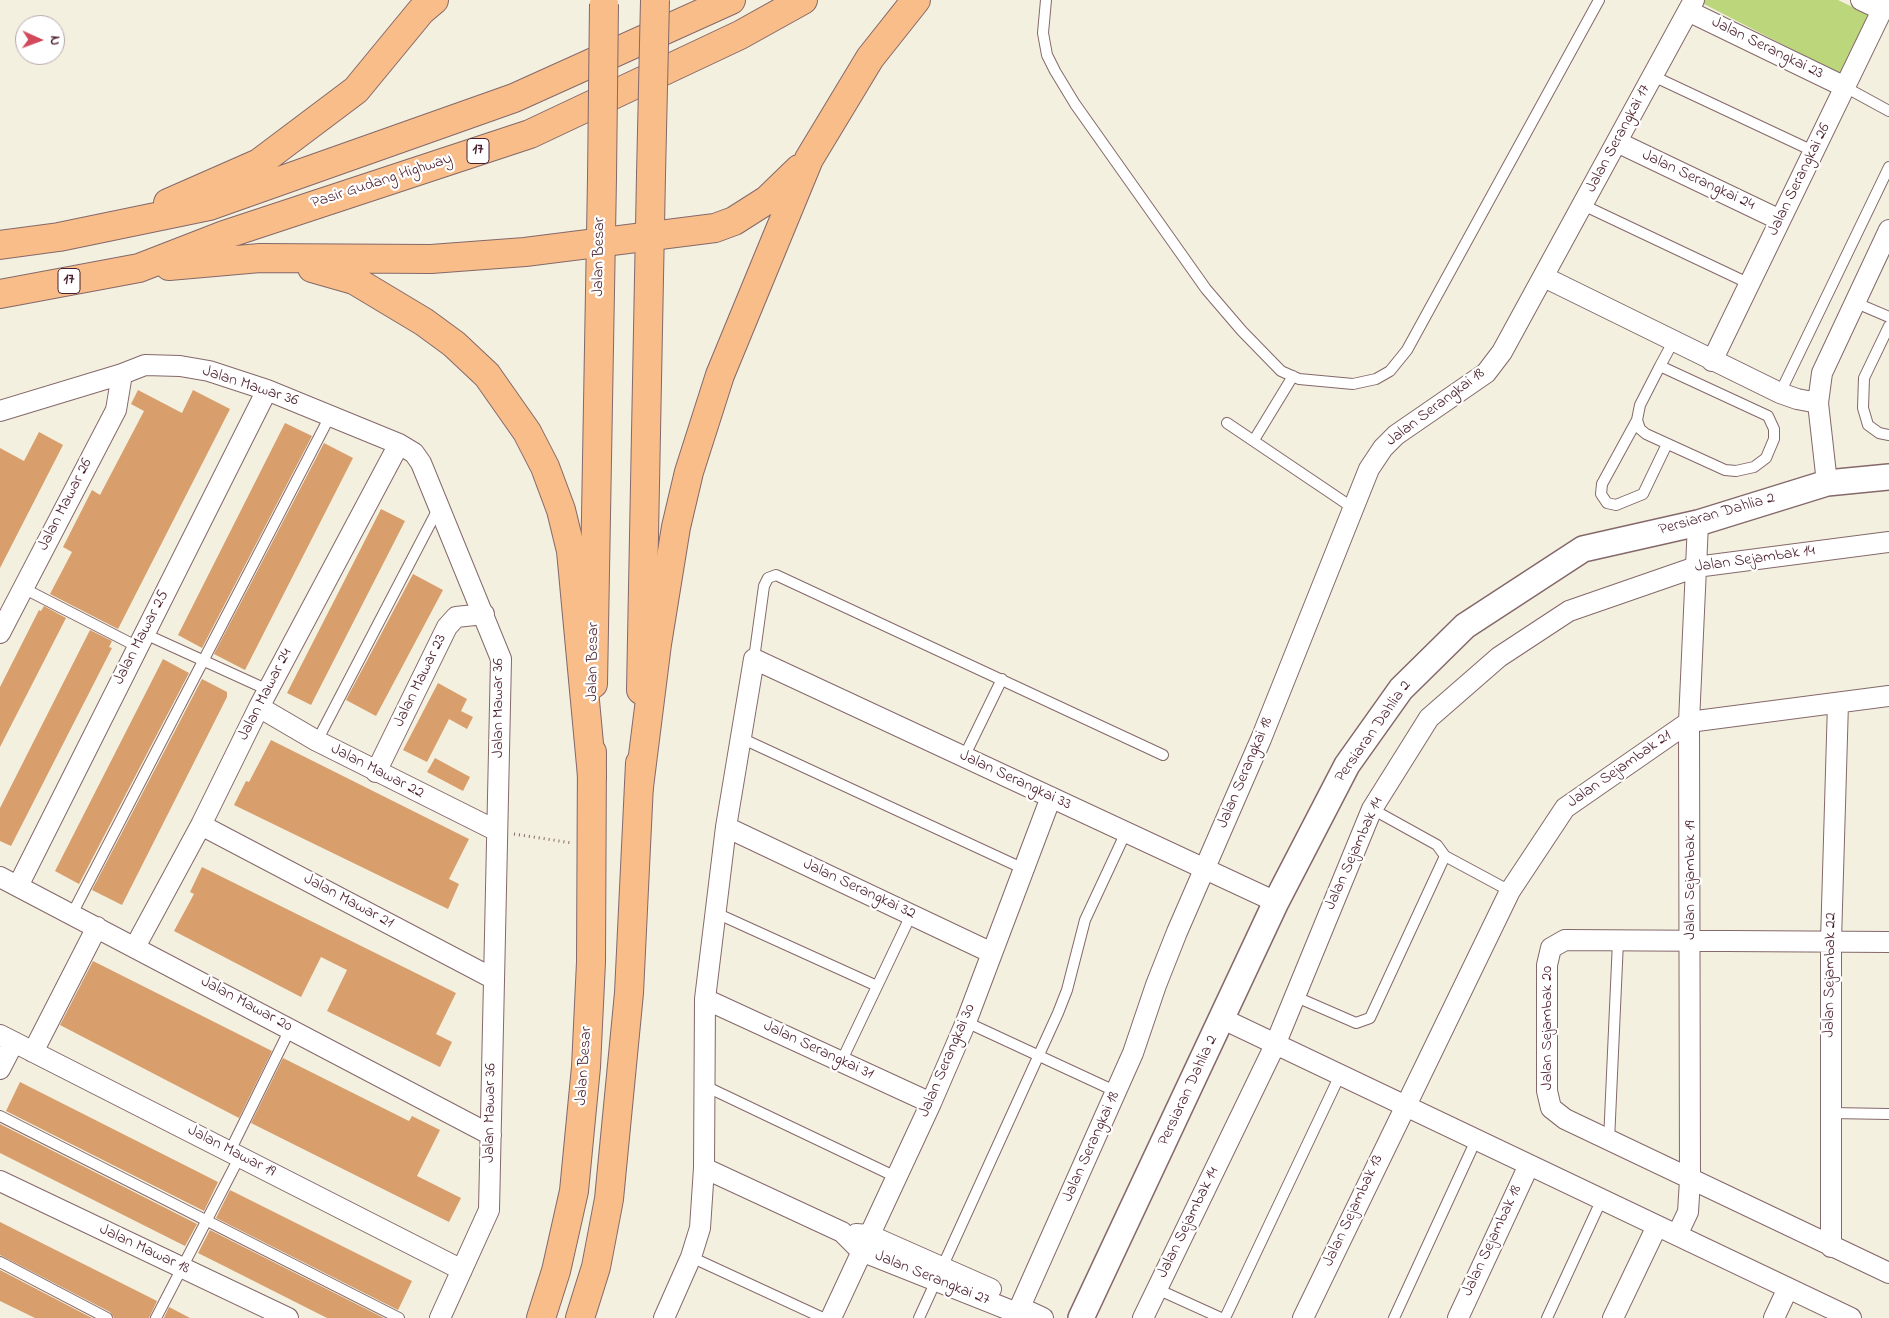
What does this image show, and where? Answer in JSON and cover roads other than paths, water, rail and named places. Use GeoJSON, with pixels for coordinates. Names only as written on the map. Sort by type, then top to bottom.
{"type":"FeatureCollection","features":[{"type":"Feature","properties":{"kind":"main road"},"geometry":{"type":"LineString","coordinates":[[580,1318],[596,1267],[609,1199],[629,993],[639,787],[655,0]]}},
{"type":"Feature","properties":{"kind":"main road","name":"Pasir Gudang Highway"},"geometry":{"type":"LineString","coordinates":[[0,245],[59,237],[218,203],[514,98],[731,0]]}},
{"type":"Feature","properties":{"kind":"main road","name":"Pasir Gudang Highway"},"geometry":{"type":"LineString","coordinates":[[0,294],[139,268],[224,235],[530,134],[740,35],[803,0]]}},
{"type":"Feature","properties":{"kind":"main road"},"geometry":{"type":"LineString","coordinates":[[639,787],[657,644],[674,536],[689,472],[720,375],[808,159],[870,58],[916,0]]}},
{"type":"Feature","properties":{"kind":"main road","name":"Jalan Besar"},"geometry":{"type":"LineString","coordinates":[[540,1318],[556,1271],[574,1192],[586,1067],[591,962],[592,776],[604,2]]}},
{"type":"Feature","properties":{"kind":"main road"},"geometry":{"type":"LineString","coordinates":[[59,237],[179,199],[259,162],[356,90],[428,4]]}},
{"type":"Feature","properties":{"kind":"main road"},"geometry":{"type":"LineString","coordinates":[[139,268],[260,258],[431,259],[525,252],[715,228],[734,221],[767,200],[808,159]]}},
{"type":"Feature","properties":{"kind":"main road"},"geometry":{"type":"LineString","coordinates":[[260,258],[318,270],[354,280],[424,322],[454,344],[487,375],[527,432],[545,468],[561,510],[571,551],[592,776]]}},
{"type":"Feature","properties":{"kind":"street"},"geometry":{"type":"LineString","coordinates":[[1861,0],[1885,5]]}},
{"type":"Feature","properties":{"kind":"street","name":"Jalan Serangkai 23"},"geometry":{"type":"LineString","coordinates":[[1691,5],[1845,87]]}},
{"type":"Feature","properties":{"kind":"street","name":"Jalan Serangkai 17"},"geometry":{"type":"LineString","coordinates":[[1544,277],[1691,5]]}},
{"type":"Feature","properties":{"kind":"street","name":"Jalan Serangkai 26"},"geometry":{"type":"LineString","coordinates":[[1712,361],[1885,5]]}},
{"type":"Feature","properties":{"kind":"street","name":"Jalan Serangkai 24"},"geometry":{"type":"LineString","coordinates":[[1617,142],[1780,220]]}},
{"type":"Feature","properties":{"kind":"street"},"geometry":{"type":"LineString","coordinates":[[1827,483],[1818,403],[1822,373],[1889,230]]}},
{"type":"Feature","properties":{"kind":"street"},"geometry":{"type":"LineString","coordinates":[[1544,277],[1780,393],[1818,403]]}},
{"type":"Feature","properties":{"kind":"street","name":"Jalan Serangkai 18"},"geometry":{"type":"LineString","coordinates":[[1025,1312],[1137,1044],[1163,967],[1261,739],[1369,469],[1383,448],[1396,435],[1486,372],[1502,352],[1544,277]]}},
{"type":"Feature","properties":{"kind":"street","name":"Jalan Mawar 36"},"geometry":{"type":"LineString","coordinates":[[0,411],[122,374],[145,365],[180,366],[209,371],[267,390],[399,444],[414,453],[421,463],[501,659],[489,1210],[440,1318]]}},
{"type":"Feature","properties":{"kind":"street","name":"Jalan Mawar 26"},"geometry":{"type":"LineString","coordinates":[[0,633],[116,410],[122,374]]}},
{"type":"Feature","properties":{"kind":"street","name":"Jalan Mawar 25"},"geometry":{"type":"LineString","coordinates":[[18,886],[267,390]]}},
{"type":"Feature","properties":{"kind":"street","name":"Jalan Mawar 24"},"geometry":{"type":"LineString","coordinates":[[135,947],[201,825],[263,699],[399,444]]}},
{"type":"Feature","properties":{"kind":"street","name":"Persiaran Dahlia 2"},"geometry":{"type":"LineString","coordinates":[[1081,1318],[1223,1019],[1276,902],[1347,765],[1401,689],[1465,626],[1583,549],[1698,523],[1827,483],[1889,477]]}},
{"type":"Feature","properties":{"kind":"street","name":"Jalan Sejambak 19"},"geometry":{"type":"LineString","coordinates":[[1677,1235],[1688,1212],[1690,1180],[1691,942],[1689,722],[1698,523]]}},
{"type":"Feature","properties":{"kind":"street","name":"Jalan Sejambak 14"},"geometry":{"type":"LineString","coordinates":[[1143,1318],[1275,1045],[1372,809],[1429,718],[1499,657],[1569,610],[1696,567],[1889,542]]}},
{"type":"Feature","properties":{"kind":"street","name":"Jalan Mawar 23"},"geometry":{"type":"LineString","coordinates":[[376,772],[447,627],[456,617],[484,614]]}},
{"type":"Feature","properties":{"kind":"street"},"geometry":{"type":"LineString","coordinates":[[664,1318],[691,1257],[700,1228],[704,1168],[705,999],[726,827],[754,659]]}},
{"type":"Feature","properties":{"kind":"street","name":"Jalan Serangkai 33"},"geometry":{"type":"LineString","coordinates":[[754,659],[1276,902]]}},
{"type":"Feature","properties":{"kind":"street","name":"Jalan Sejambak 21"},"geometry":{"type":"LineString","coordinates":[[1405,1105],[1510,891],[1565,808],[1689,722],[1889,696]]}},
{"type":"Feature","properties":{"kind":"street","name":"Jalan Mawar 22"},"geometry":{"type":"LineString","coordinates":[[263,699],[317,741],[497,831]]}},
{"type":"Feature","properties":{"kind":"street","name":"Jalan Sejambak 22"},"geometry":{"type":"LineString","coordinates":[[1831,1247],[1831,941],[1838,702]]}},
{"type":"Feature","properties":{"kind":"street","name":"Jalan Serangkai 30"},"geometry":{"type":"LineString","coordinates":[[831,1318],[931,1103],[966,1022],[1051,797]]}},
{"type":"Feature","properties":{"kind":"street","name":"Jalan Mawar 21"},"geometry":{"type":"LineString","coordinates":[[201,825],[494,979]]}},
{"type":"Feature","properties":{"kind":"street","name":"Jalan Serangkai 32"},"geometry":{"type":"LineString","coordinates":[[726,827],[992,953]]}},
{"type":"Feature","properties":{"kind":"street","name":"Jalan Mawar 20"},"geometry":{"type":"LineString","coordinates":[[0,877],[491,1135]]}},
{"type":"Feature","properties":{"kind":"street"},"geometry":{"type":"LineString","coordinates":[[33,1052],[97,927]]}},
{"type":"Feature","properties":{"kind":"street","name":"Jalan Sejambak 20"},"geometry":{"type":"LineString","coordinates":[[1609,1141],[1565,1119],[1551,1108],[1546,1091],[1547,965],[1551,948],[1564,940],[1618,941]]}},
{"type":"Feature","properties":{"kind":"street"},"geometry":{"type":"LineString","coordinates":[[1618,941],[1889,942]]}},
{"type":"Feature","properties":{"kind":"street","name":"Jalan Serangkai 31"},"geometry":{"type":"LineString","coordinates":[[705,999],[931,1103]]}},
{"type":"Feature","properties":{"kind":"street"},"geometry":{"type":"LineString","coordinates":[[1223,1019],[1601,1201],[1658,1226],[1851,1318]]}},
{"type":"Feature","properties":{"kind":"street"},"geometry":{"type":"LineString","coordinates":[[0,1069],[7,1039]]}},
{"type":"Feature","properties":{"kind":"street","name":"Jalan Mawar 19"},"geometry":{"type":"LineString","coordinates":[[7,1039],[235,1153],[462,1270]]}},
{"type":"Feature","properties":{"kind":"street","name":"Jalan Sejambak 13"},"geometry":{"type":"LineString","coordinates":[[1303,1318],[1405,1105]]}},
{"type":"Feature","properties":{"kind":"street"},"geometry":{"type":"LineString","coordinates":[[1609,1141],[1889,1273]]}},
{"type":"Feature","properties":{"kind":"street","name":"Jalan Sejambak 18"},"geometry":{"type":"LineString","coordinates":[[1458,1318],[1529,1165]]}},
{"type":"Feature","properties":{"kind":"street","name":"Jalan Serangkai 27"},"geometry":{"type":"LineString","coordinates":[[704,1168],[865,1243],[1025,1312]]}},
{"type":"Feature","properties":{"kind":"street","name":"Jalan Mawar 18"},"geometry":{"type":"LineString","coordinates":[[0,1181],[288,1318]]}},
{"type":"Feature","properties":{"kind":"street"},"geometry":{"type":"LineString","coordinates":[[1613,1318],[1658,1226]]}},
{"type":"Feature","properties":{"kind":"street"},"geometry":{"type":"LineString","coordinates":[[1774,1318],[1788,1288]]}},
{"type":"Feature","properties":{"kind":"lane"},"geometry":{"type":"LineString","coordinates":[[1046,0],[1043,33],[1047,56],[1075,104],[1206,289],[1248,338],[1282,371],[1293,376],[1326,383],[1353,384],[1376,379],[1390,371],[1407,350],[1599,0]]}},
{"type":"Feature","properties":{"kind":"lane"},"geometry":{"type":"LineString","coordinates":[[1652,76],[1814,151]]}},
{"type":"Feature","properties":{"kind":"lane"},"geometry":{"type":"LineString","coordinates":[[1845,87],[1889,111]]}},
{"type":"Feature","properties":{"kind":"lane"},"geometry":{"type":"LineString","coordinates":[[1780,393],[1889,167]]}},
{"type":"Feature","properties":{"kind":"lane"},"geometry":{"type":"LineString","coordinates":[[1583,205],[1750,284]]}},
{"type":"Feature","properties":{"kind":"lane"},"geometry":{"type":"LineString","coordinates":[[1854,302],[1889,317]]}},
{"type":"Feature","properties":{"kind":"lane"},"geometry":{"type":"LineString","coordinates":[[1889,326],[1864,378],[1864,408],[1868,425],[1879,433],[1889,435]]}},
{"type":"Feature","properties":{"kind":"lane"},"geometry":{"type":"LineString","coordinates":[[1667,444],[1643,494],[1616,505],[1607,503],[1601,494],[1602,484],[1636,420],[1640,405],[1673,342]]}},
{"type":"Feature","properties":{"kind":"lane"},"geometry":{"type":"LineString","coordinates":[[1636,420],[1646,434],[1725,470],[1736,471],[1754,467],[1766,458],[1774,439],[1774,429],[1768,416],[1660,366]]}},
{"type":"Feature","properties":{"kind":"lane"},"geometry":{"type":"LineString","coordinates":[[1254,440],[1293,376]]}},
{"type":"Feature","properties":{"kind":"lane"},"geometry":{"type":"LineString","coordinates":[[72,914],[330,416]]}},
{"type":"Feature","properties":{"kind":"lane"},"geometry":{"type":"LineString","coordinates":[[1228,423],[1353,508]]}},
{"type":"Feature","properties":{"kind":"lane"},"geometry":{"type":"LineString","coordinates":[[317,741],[439,507]]}},
{"type":"Feature","properties":{"kind":"lane"},"geometry":{"type":"LineString","coordinates":[[754,659],[764,586],[768,578],[776,575],[1163,755]]}},
{"type":"Feature","properties":{"kind":"lane"},"geometry":{"type":"LineString","coordinates":[[23,588],[141,640],[204,661],[263,699]]}},
{"type":"Feature","properties":{"kind":"lane"},"geometry":{"type":"LineString","coordinates":[[964,757],[1002,679]]}},
{"type":"Feature","properties":{"kind":"lane"},"geometry":{"type":"LineString","coordinates":[[741,738],[1024,869]]}},
{"type":"Feature","properties":{"kind":"lane"},"geometry":{"type":"LineString","coordinates":[[1372,809],[1437,845],[1445,856],[1510,891]]}},
{"type":"Feature","properties":{"kind":"lane"},"geometry":{"type":"LineString","coordinates":[[919,1318],[1067,990],[1085,920],[1126,832]]}},
{"type":"Feature","properties":{"kind":"lane"},"geometry":{"type":"LineString","coordinates":[[1294,996],[1356,1024],[1370,1018],[1445,856]]}},
{"type":"Feature","properties":{"kind":"lane"},"geometry":{"type":"LineString","coordinates":[[716,913],[877,986]]}},
{"type":"Feature","properties":{"kind":"lane"},"geometry":{"type":"LineString","coordinates":[[841,1062],[911,914]]}},
{"type":"Feature","properties":{"kind":"lane"},"geometry":{"type":"LineString","coordinates":[[1609,1141],[1618,941]]}},
{"type":"Feature","properties":{"kind":"lane"},"geometry":{"type":"LineString","coordinates":[[966,1022],[1117,1092]]}},
{"type":"Feature","properties":{"kind":"lane"},"geometry":{"type":"LineString","coordinates":[[156,1318],[206,1220],[290,1029]]}},
{"type":"Feature","properties":{"kind":"lane"},"geometry":{"type":"LineString","coordinates":[[1157,1289],[1223,1318],[1340,1075]]}},
{"type":"Feature","properties":{"kind":"lane"},"geometry":{"type":"LineString","coordinates":[[705,1086],[896,1177]]}},
{"type":"Feature","properties":{"kind":"lane"},"geometry":{"type":"LineString","coordinates":[[1831,1113],[1889,1114]]}},
{"type":"Feature","properties":{"kind":"lane"},"geometry":{"type":"LineString","coordinates":[[0,1116],[399,1318]]}},
{"type":"Feature","properties":{"kind":"lane"},"geometry":{"type":"LineString","coordinates":[[1394,1318],[1476,1140]]}},
{"type":"Feature","properties":{"kind":"lane"},"geometry":{"type":"LineString","coordinates":[[1547,1318],[1601,1201]]}},
{"type":"Feature","properties":{"kind":"lane"},"geometry":{"type":"LineString","coordinates":[[691,1257],[823,1318]]}},
{"type":"Feature","properties":{"kind":"lane"},"geometry":{"type":"LineString","coordinates":[[0,1262],[107,1318]]}}]}
